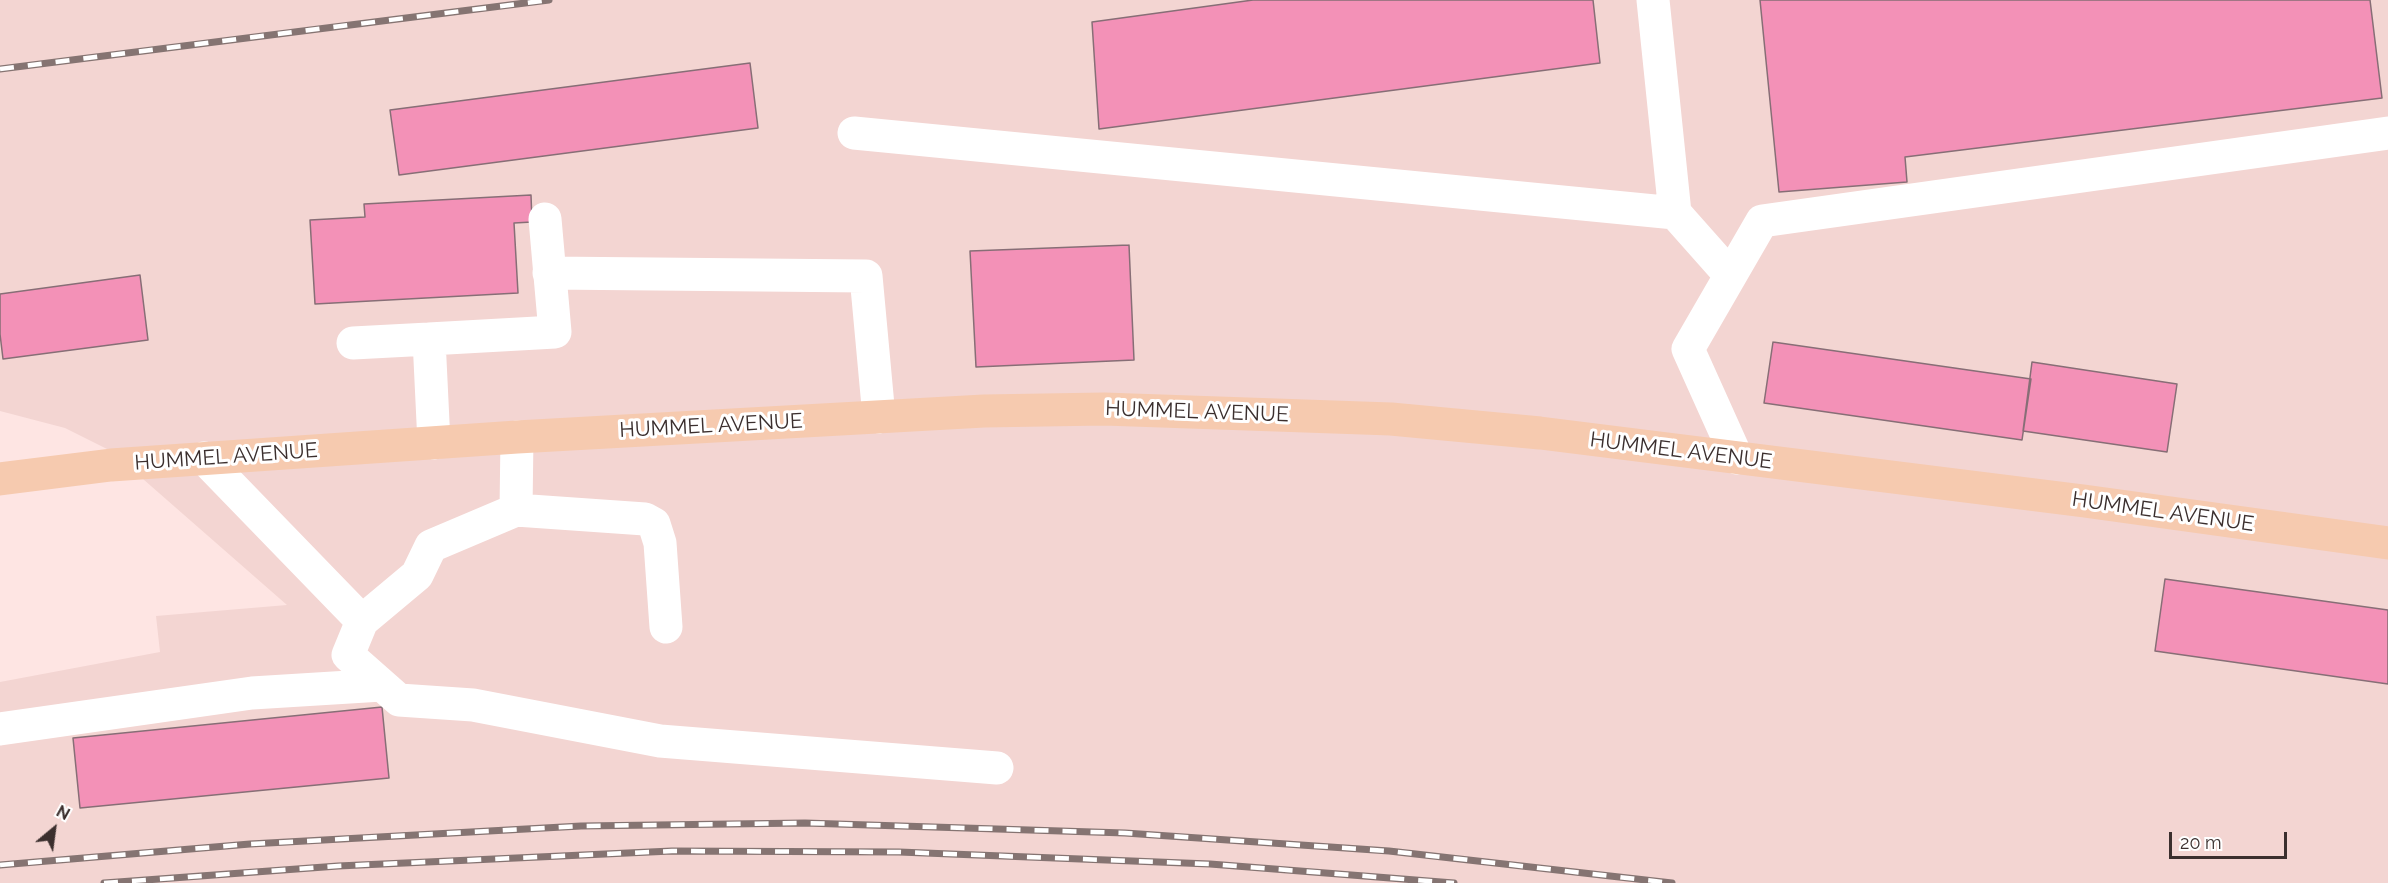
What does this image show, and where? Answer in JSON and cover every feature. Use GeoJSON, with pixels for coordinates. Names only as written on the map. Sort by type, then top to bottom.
{"type":"FeatureCollection","features":[{"type":"Feature","properties":{"kind":"main road","name":"HUMMEL AVENUE"},"geometry":{"type":"LineString","coordinates":[[0,479],[111,465],[434,442],[984,411],[1104,409],[1391,419],[1540,433],[2084,501],[2388,543]]}},
{"type":"Feature","properties":{"kind":"lane"},"geometry":{"type":"LineString","coordinates":[[1653,0],[1675,213],[1730,275]]}},
{"type":"Feature","properties":{"kind":"lane"},"geometry":{"type":"LineString","coordinates":[[854,133],[1675,213]]}},
{"type":"Feature","properties":{"kind":"lane"},"geometry":{"type":"LineString","coordinates":[[1737,458],[1688,349],[1762,220],[2388,133]]}},
{"type":"Feature","properties":{"kind":"lane"},"geometry":{"type":"LineString","coordinates":[[353,343],[555,332],[545,219]]}},
{"type":"Feature","properties":{"kind":"lane"},"geometry":{"type":"LineString","coordinates":[[549,273],[866,276],[879,417]]}},
{"type":"Feature","properties":{"kind":"lane"},"geometry":{"type":"LineString","coordinates":[[429,339],[434,442]]}},
{"type":"Feature","properties":{"kind":"lane"},"geometry":{"type":"LineString","coordinates":[[516,510],[517,437]]}},
{"type":"Feature","properties":{"kind":"lane"},"geometry":{"type":"LineString","coordinates":[[204,458],[362,621]]}},
{"type":"Feature","properties":{"kind":"lane"},"geometry":{"type":"LineString","coordinates":[[666,627],[660,543],[654,524],[645,519],[516,510],[431,546],[417,575],[362,621],[348,655],[399,700],[472,705],[660,741],[997,768]]}},
{"type":"Feature","properties":{"kind":"lane"},"geometry":{"type":"LineString","coordinates":[[0,729],[252,693],[382,685]]}},
{"type":"Feature","properties":{"kind":"shaded area"},"geometry":{"type":"Polygon","coordinates":[[[0,0],[2388,0],[2388,883],[0,883],[0,682],[160,652],[156,616],[287,605],[111,451],[65,428],[0,411],[0,0]]]}},
{"type":"Feature","properties":{"kind":"building"},"geometry":{"type":"Polygon","coordinates":[[[1253,0],[1593,0],[1600,63],[1099,129],[1092,22],[1253,0]]]}},
{"type":"Feature","properties":{"kind":"building"},"geometry":{"type":"Polygon","coordinates":[[[1760,0],[2370,0],[2382,98],[1905,157],[1907,182],[1779,192],[1760,0]]]}},
{"type":"Feature","properties":{"kind":"building"},"geometry":{"type":"Polygon","coordinates":[[[750,63],[758,128],[399,175],[390,110],[750,63]]]}},
{"type":"Feature","properties":{"kind":"building"},"geometry":{"type":"Polygon","coordinates":[[[531,195],[532,222],[514,223],[518,293],[315,304],[310,220],[365,217],[364,204],[531,195]]]}},
{"type":"Feature","properties":{"kind":"building"},"geometry":{"type":"Polygon","coordinates":[[[1129,245],[1134,360],[976,367],[970,251],[1129,245]]]}},
{"type":"Feature","properties":{"kind":"building"},"geometry":{"type":"Polygon","coordinates":[[[140,275],[148,340],[3,359],[0,334],[0,294],[140,275]]]}},
{"type":"Feature","properties":{"kind":"building"},"geometry":{"type":"Polygon","coordinates":[[[1773,342],[2031,379],[2022,440],[1764,403],[1773,342]]]}},
{"type":"Feature","properties":{"kind":"building"},"geometry":{"type":"Polygon","coordinates":[[[2032,362],[2177,384],[2167,452],[2023,431],[2032,362]]]}},
{"type":"Feature","properties":{"kind":"building"},"geometry":{"type":"Polygon","coordinates":[[[2165,579],[2388,610],[2388,684],[2155,651],[2165,579]]]}},
{"type":"Feature","properties":{"kind":"building"},"geometry":{"type":"Polygon","coordinates":[[[382,707],[389,778],[80,808],[73,738],[382,707]]]}},
{"type":"Feature","properties":{"kind":"railway"},"geometry":{"type":"LineString","coordinates":[[0,69],[549,0]]}},
{"type":"Feature","properties":{"kind":"railway"},"geometry":{"type":"LineString","coordinates":[[0,865],[250,844],[581,826],[805,823],[1125,833],[1389,851],[1672,883]]}},
{"type":"Feature","properties":{"kind":"railway"},"geometry":{"type":"LineString","coordinates":[[104,883],[338,866],[672,851],[899,852],[1210,864],[1454,883]]}}]}
